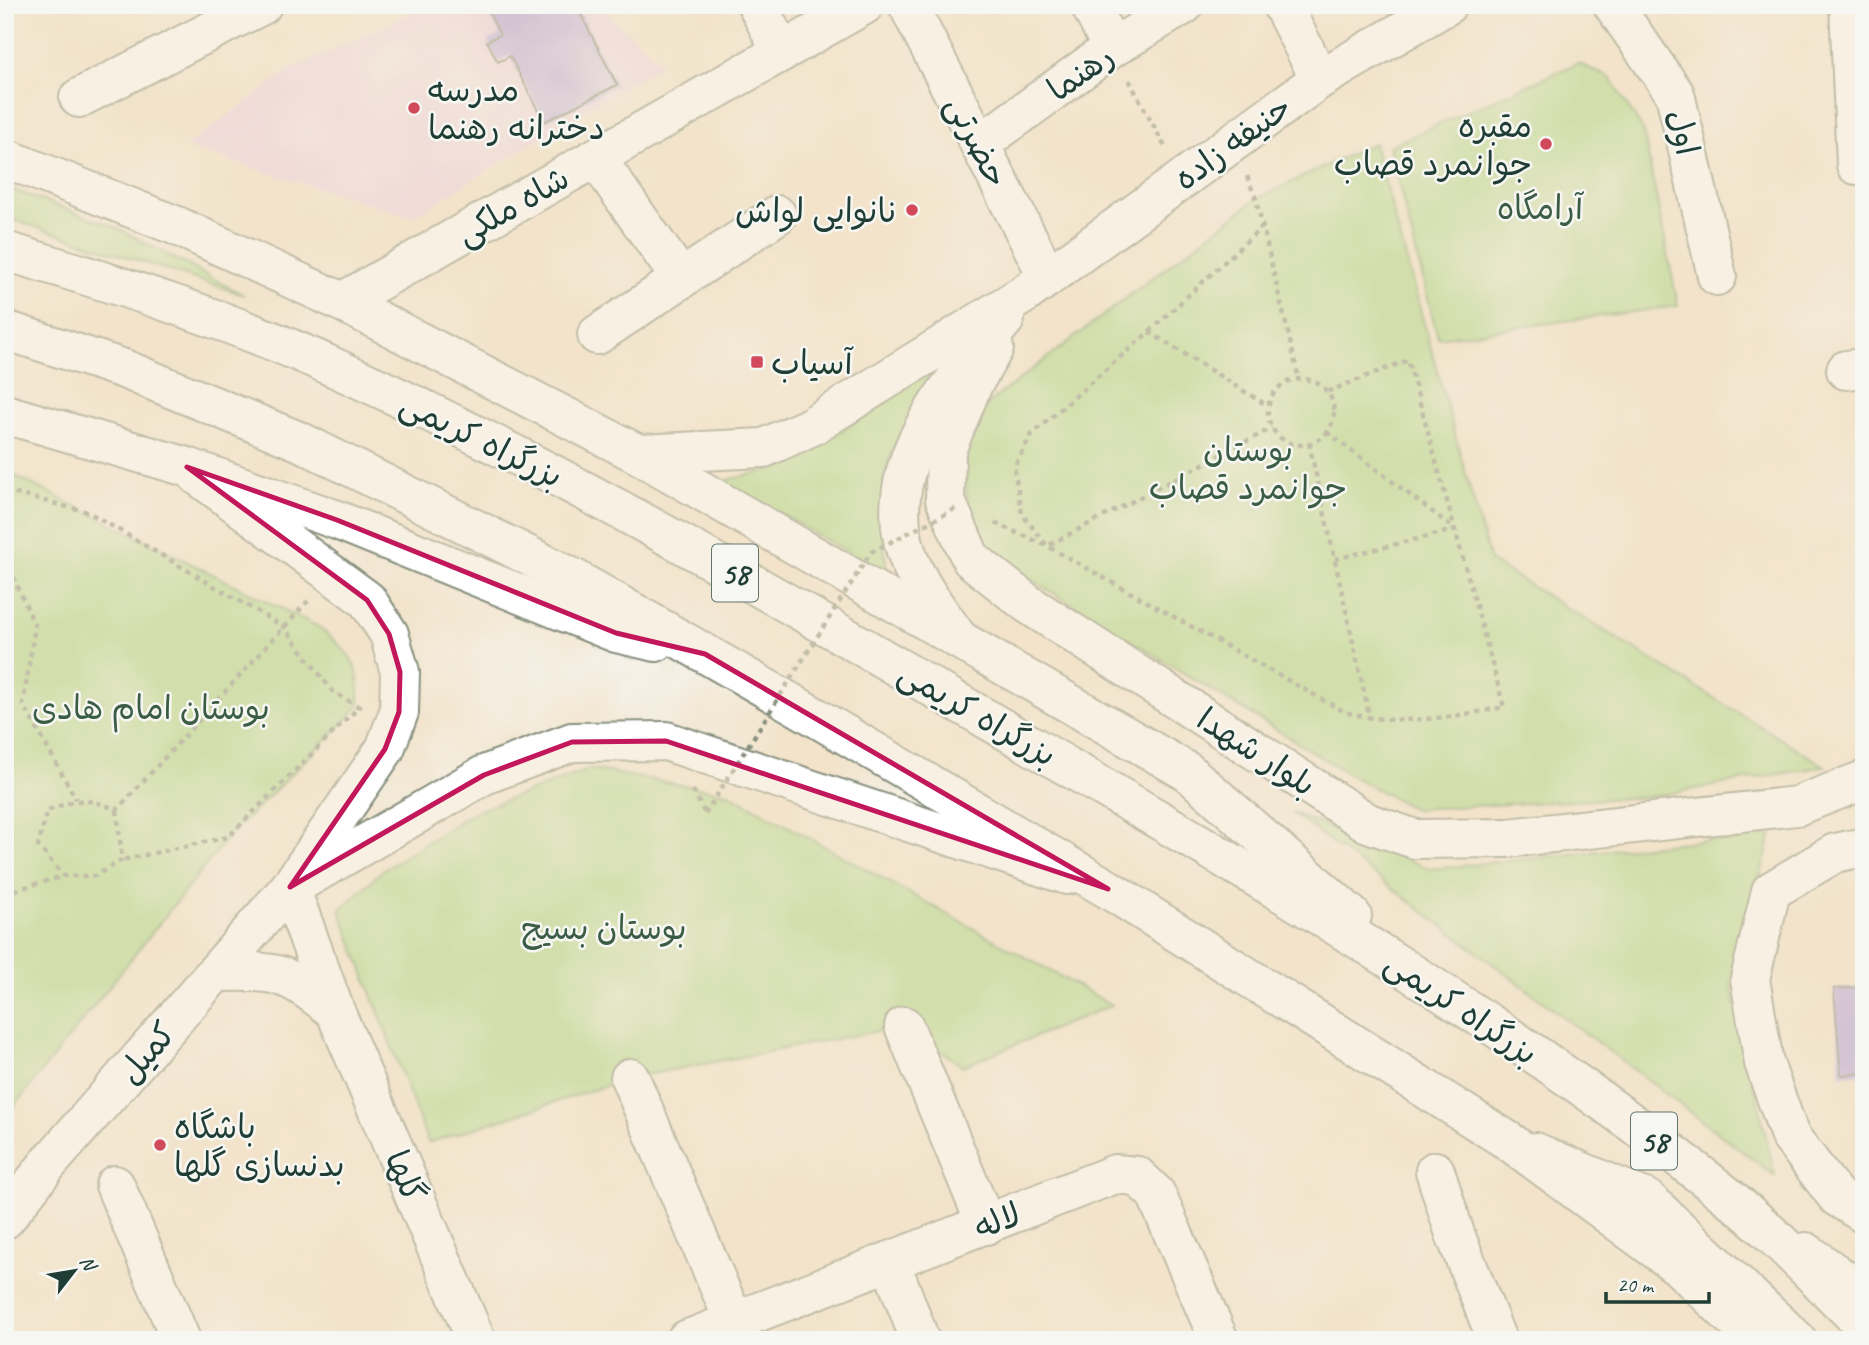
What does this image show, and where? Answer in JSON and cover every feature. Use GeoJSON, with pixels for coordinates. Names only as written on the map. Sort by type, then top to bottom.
{"type":"FeatureCollection","features":[{"type":"Feature","properties":{"kind":"main road"},"geometry":{"type":"LineString","coordinates":[[79,98],[262,5]]}},
{"type":"Feature","properties":{"kind":"main road"},"geometry":{"type":"LineString","coordinates":[[757,5],[782,52]]}},
{"type":"Feature","properties":{"kind":"main road","name":"شاه ملکی"},"geometry":{"type":"LineString","coordinates":[[342,302],[864,5]]}},
{"type":"Feature","properties":{"kind":"main road","name":"حضرتی"},"geometry":{"type":"LineString","coordinates":[[908,5],[980,144],[1037,285]]}},
{"type":"Feature","properties":{"kind":"main road"},"geometry":{"type":"LineString","coordinates":[[1090,5],[1112,48]]}},
{"type":"Feature","properties":{"kind":"main road","name":"رهنما"},"geometry":{"type":"LineString","coordinates":[[980,144],[1112,48],[1184,5]]}},
{"type":"Feature","properties":{"kind":"main road"},"geometry":{"type":"LineString","coordinates":[[1282,5],[1320,79]]}},
{"type":"Feature","properties":{"kind":"main road","name":"حنیفه زاده"},"geometry":{"type":"LineString","coordinates":[[1037,285],[1320,79],[1447,5]]}},
{"type":"Feature","properties":{"kind":"main road","name":"اول"},"geometry":{"type":"LineString","coordinates":[[1614,5],[1675,94],[1717,276]]}},
{"type":"Feature","properties":{"kind":"main road"},"geometry":{"type":"LineString","coordinates":[[1849,5],[1856,165]]}},
{"type":"Feature","properties":{"kind":"main road"},"geometry":{"type":"LineString","coordinates":[[5,158],[177,226],[342,302],[638,454],[958,638],[1188,772],[1425,979]]}},
{"type":"Feature","properties":{"kind":"main road"},"geometry":{"type":"LineString","coordinates":[[596,158],[681,279]]}},
{"type":"Feature","properties":{"kind":"main road"},"geometry":{"type":"LineString","coordinates":[[597,335],[777,215]]}},
{"type":"Feature","properties":{"kind":"main road","name":"بزرگراه کریمی"},"geometry":{"type":"LineString","coordinates":[[5,250],[151,295],[338,368],[534,462],[843,635],[1425,979],[1591,1094],[1733,1201],[1864,1325]]}},
{"type":"Feature","properties":{"kind":"main road"},"geometry":{"type":"LineString","coordinates":[[638,454],[764,448],[810,427],[1037,285]]}},
{"type":"Feature","properties":{"kind":"main road"},"geometry":{"type":"LineString","coordinates":[[958,638],[921,585],[903,540],[901,492],[913,446],[967,365],[1037,285]]}},
{"type":"Feature","properties":{"kind":"main road","name":"بلوار شهدا"},"geometry":{"type":"LineString","coordinates":[[1037,285],[972,386],[946,450],[945,499],[971,559],[1028,604],[1368,822],[1415,839],[1508,838],[1797,806],[1864,780]]}},
{"type":"Feature","properties":{"kind":"main road","name":"58"},"geometry":{"type":"LineString","coordinates":[[5,331],[124,369],[301,442],[573,579],[705,654],[1108,889],[1510,1142],[1678,1266],[1756,1340]]}},
{"type":"Feature","properties":{"kind":"main road"},"geometry":{"type":"LineString","coordinates":[[5,414],[187,467],[337,520],[616,633],[705,654]]}},
{"type":"Feature","properties":{"kind":"main road"},"geometry":{"type":"LineString","coordinates":[[187,467],[367,600],[390,634],[400,672],[399,712],[385,749],[290,887]]}},
{"type":"Feature","properties":{"kind":"main road"},"geometry":{"type":"LineString","coordinates":[[290,887],[484,775],[572,742],[666,741],[1108,889]]}},
{"type":"Feature","properties":{"kind":"main road"},"geometry":{"type":"LineString","coordinates":[[1864,847],[1835,853],[1771,891],[1750,979],[1764,1063],[1790,1136],[1837,1197],[1864,1214]]}},
{"type":"Feature","properties":{"kind":"main road","name":"کمیل"},"geometry":{"type":"LineString","coordinates":[[5,1219],[48,1164],[290,887]]}},
{"type":"Feature","properties":{"kind":"main road","name":"گلها"},"geometry":{"type":"LineString","coordinates":[[290,887],[335,1012],[476,1340]]}},
{"type":"Feature","properties":{"kind":"main road","name":"گلها"},"geometry":{"type":"LineString","coordinates":[[216,972],[282,975],[303,986],[335,1012]]}},
{"type":"Feature","properties":{"kind":"main road"},"geometry":{"type":"LineString","coordinates":[[904,1026],[986,1225]]}},
{"type":"Feature","properties":{"kind":"main road"},"geometry":{"type":"LineString","coordinates":[[630,1078],[738,1330]]}},
{"type":"Feature","properties":{"kind":"main road"},"geometry":{"type":"LineString","coordinates":[[1510,1142],[1647,1199],[1797,1340]]}},
{"type":"Feature","properties":{"kind":"main road"},"geometry":{"type":"LineString","coordinates":[[1435,1171],[1455,1234],[1497,1340]]}},
{"type":"Feature","properties":{"kind":"main road","name":"لاله"},"geometry":{"type":"LineString","coordinates":[[686,1340],[738,1330],[890,1262],[1115,1174],[1137,1176],[1156,1194],[1219,1340]]}},
{"type":"Feature","properties":{"kind":"main road"},"geometry":{"type":"LineString","coordinates":[[115,1185],[181,1340]]}},
{"type":"Feature","properties":{"kind":"main road"},"geometry":{"type":"LineString","coordinates":[[1733,1201],[1864,1294]]}},
{"type":"Feature","properties":{"kind":"main road"},"geometry":{"type":"LineString","coordinates":[[890,1262],[920,1340]]}},
{"type":"Feature","properties":{"kind":"path"},"geometry":{"type":"LineString","coordinates":[[1112,48],[1182,178]]}},
{"type":"Feature","properties":{"kind":"path"},"geometry":{"type":"LineString","coordinates":[[1233,141],[1256,199],[1299,379]]}},
{"type":"Feature","properties":{"kind":"path"},"geometry":{"type":"LineString","coordinates":[[1046,546],[1021,514],[1014,467],[1032,434],[1149,332],[1263,226]]}},
{"type":"Feature","properties":{"kind":"path"},"geometry":{"type":"LineString","coordinates":[[1149,332],[1268,406]]}},
{"type":"Feature","properties":{"kind":"path"},"geometry":{"type":"LineString","coordinates":[[984,518],[1046,546],[1343,711],[1370,720],[1458,716],[1504,707],[1408,360],[1327,392]]}},
{"type":"Feature","properties":{"kind":"path"},"geometry":{"type":"LineString","coordinates":[[1299,379],[1320,384],[1327,392],[1334,412],[1327,432],[1309,443],[1288,442],[1272,428],[1268,406],[1279,387],[1299,379]]}},
{"type":"Feature","properties":{"kind":"path"},"geometry":{"type":"LineString","coordinates":[[1046,546],[1272,428]]}},
{"type":"Feature","properties":{"kind":"path"},"geometry":{"type":"LineString","coordinates":[[1327,432],[1455,529]]}},
{"type":"Feature","properties":{"kind":"path"},"geometry":{"type":"LineString","coordinates":[[1309,443],[1370,720]]}},
{"type":"Feature","properties":{"kind":"path"},"geometry":{"type":"LineString","coordinates":[[5,491],[89,512],[284,627],[332,691],[359,707],[228,837],[122,860],[94,876],[64,876],[5,893]]}},
{"type":"Feature","properties":{"kind":"path"},"geometry":{"type":"LineString","coordinates":[[690,785],[705,814],[871,552],[959,507],[972,513]]}},
{"type":"Feature","properties":{"kind":"path"},"geometry":{"type":"LineString","coordinates":[[1335,559],[1455,529]]}},
{"type":"Feature","properties":{"kind":"path"},"geometry":{"type":"LineString","coordinates":[[5,558],[36,626],[23,704],[76,799]]}},
{"type":"Feature","properties":{"kind":"path"},"geometry":{"type":"LineString","coordinates":[[122,860],[117,810],[332,575]]}},
{"type":"Feature","properties":{"kind":"path"},"geometry":{"type":"LineString","coordinates":[[64,876],[38,846],[47,811],[76,799],[98,802],[117,810]]}},
{"type":"Feature","properties":{"kind":"highlighted area"},"geometry":{"type":"Polygon","coordinates":[[[187,467],[337,520],[616,633],[705,654],[1108,889],[666,741],[572,742],[484,775],[290,887],[385,749],[399,712],[400,672],[389,634],[367,600],[187,467]]]}},
{"type":"Feature","properties":{"kind":"shaded area","name":"مدرسه دخترانه رهنما"},"geometry":{"type":"Polygon","coordinates":[[[429,5],[599,5],[662,64],[412,217],[185,147],[290,70],[429,5]]]}},
{"type":"Feature","properties":{"kind":"green space","name":"آرامگاه"},"geometry":{"type":"Polygon","coordinates":[[[1578,63],[1610,78],[1643,130],[1678,306],[1438,338],[1389,146],[1578,63]]]}},
{"type":"Feature","properties":{"kind":"green space","name":"بوستان جوانمرد قصاب"},"geometry":{"type":"Polygon","coordinates":[[[1374,143],[1490,561],[1825,766],[1650,797],[1414,809],[1355,778],[1022,574],[989,547],[968,516],[963,440],[987,404],[1256,199],[1374,143]]]}},
{"type":"Feature","properties":{"kind":"green space"},"geometry":{"type":"Polygon","coordinates":[[[5,187],[113,226],[244,295],[5,217],[5,187]]]}},
{"type":"Feature","properties":{"kind":"green space"},"geometry":{"type":"Polygon","coordinates":[[[968,341],[922,403],[900,438],[887,468],[883,508],[887,575],[723,481],[788,465],[874,410],[968,341]]]}},
{"type":"Feature","properties":{"kind":"green space","name":"بوستان امام هادی"},"geometry":{"type":"Polygon","coordinates":[[[5,471],[319,627],[352,661],[358,680],[359,707],[228,837],[5,1118],[5,471]]]}},
{"type":"Feature","properties":{"kind":"green space","name":"بوستان بسیج"},"geometry":{"type":"Polygon","coordinates":[[[590,769],[728,793],[1112,1005],[963,1066],[904,1026],[630,1078],[428,1143],[340,910],[382,871],[472,813],[590,769]]]}},
{"type":"Feature","properties":{"kind":"green space"},"geometry":{"type":"Polygon","coordinates":[[[1291,812],[1430,869],[1772,833],[1731,984],[1775,1176],[1291,812]]]}},
{"type":"Feature","properties":{"kind":"building"},"geometry":{"type":"Polygon","coordinates":[[[485,5],[576,5],[617,85],[544,122],[510,56],[498,62],[487,41],[500,35],[485,5]]]}},
{"type":"Feature","properties":{"kind":"building"},"geometry":{"type":"Polygon","coordinates":[[[1864,987],[1864,1073],[1841,1075],[1834,989],[1864,987]]]}},
{"type":"Feature","properties":{"kind":"place","name":"مدرسه دخترانه رهنما"},"geometry":{"type":"Point","coordinates":[414,108]}},
{"type":"Feature","properties":{"kind":"place","name":"مقبره جوانمرد قصاب"},"geometry":{"type":"Point","coordinates":[1546,144]}},
{"type":"Feature","properties":{"kind":"place","name":"نانوایی لواش"},"geometry":{"type":"Point","coordinates":[912,210]}},
{"type":"Feature","properties":{"kind":"place","name":"آسیاب"},"geometry":{"type":"Point","coordinates":[757,362]}},
{"type":"Feature","properties":{"kind":"place","name":"باشگاه بدنسازی گلها"},"geometry":{"type":"Point","coordinates":[160,1145]}}]}
